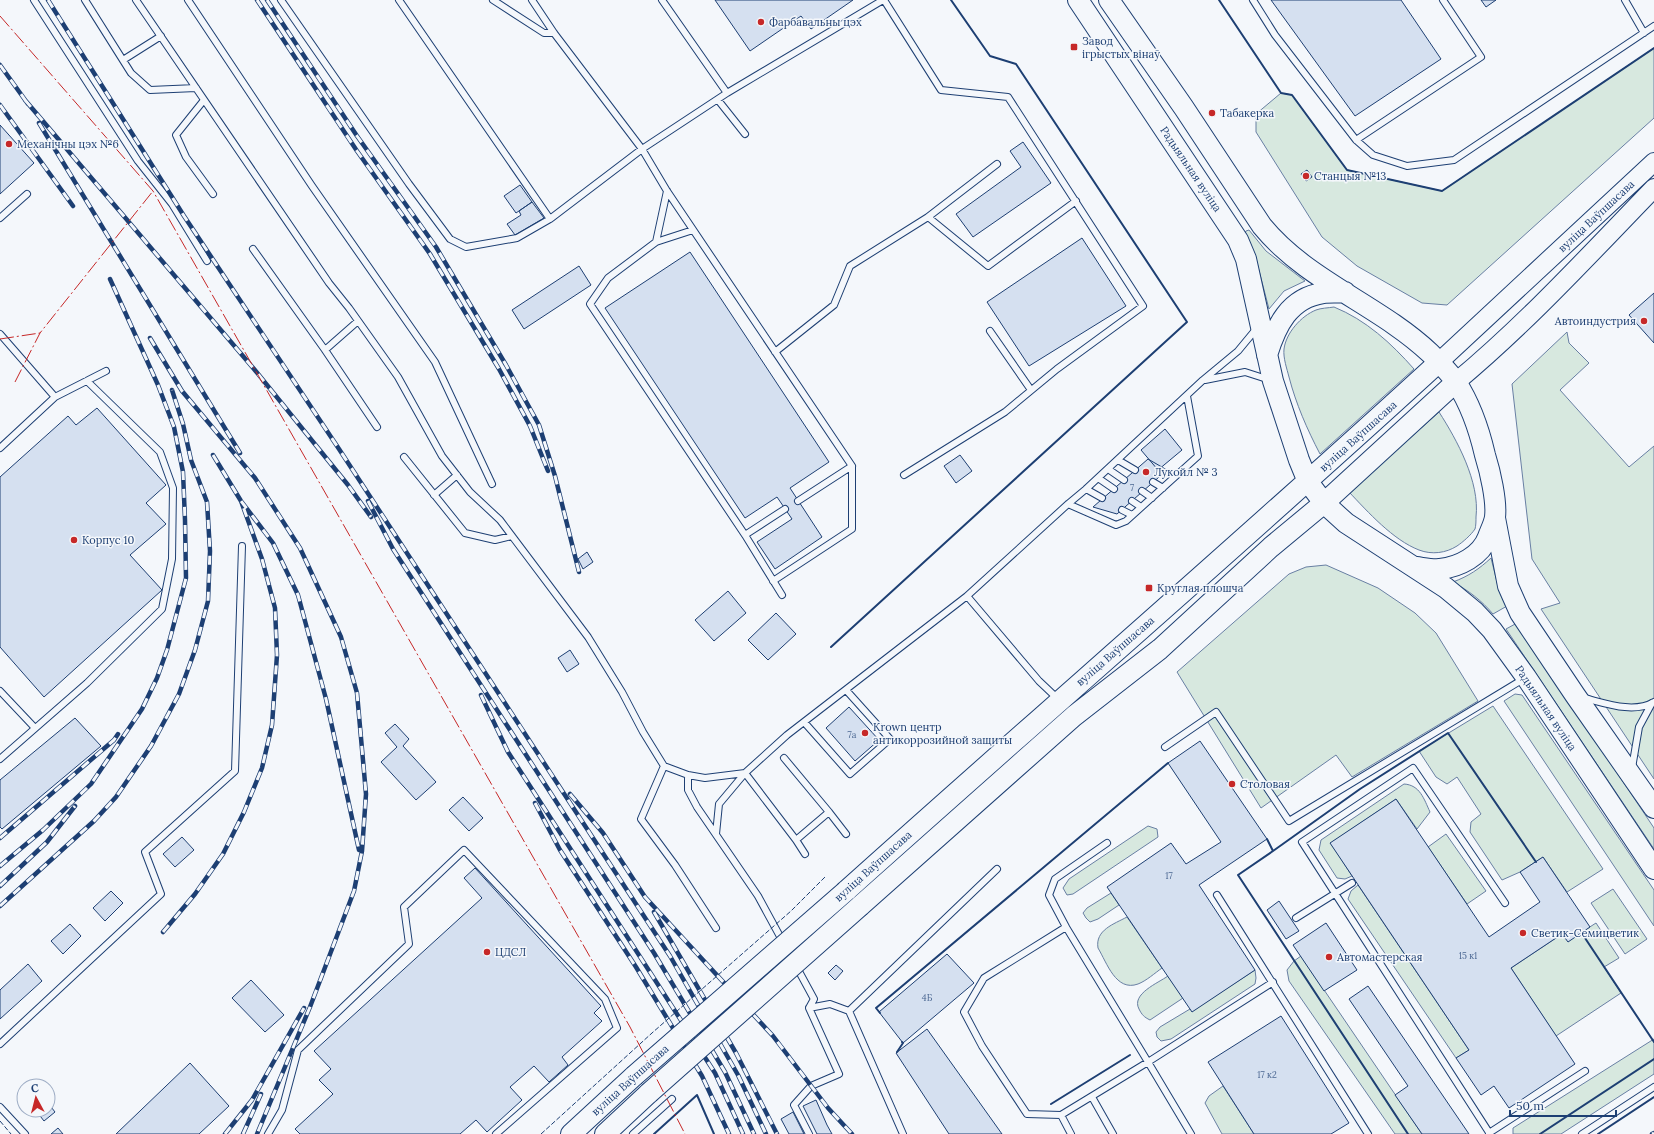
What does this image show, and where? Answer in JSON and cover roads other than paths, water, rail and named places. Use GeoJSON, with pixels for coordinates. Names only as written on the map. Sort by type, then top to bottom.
{"type":"FeatureCollection","features":[{"type":"Feature","properties":{"kind":"main road","name":"Радыяльная вуліца"},"geometry":{"type":"LineString","coordinates":[[1078,0],[1238,240],[1246,259],[1273,381],[1299,460],[1308,482],[1324,503],[1346,523],[1446,588],[1475,612],[1492,630],[1526,677],[1654,869]]}},
{"type":"Feature","properties":{"kind":"main road"},"geometry":{"type":"LineString","coordinates":[[1109,0],[1184,108],[1262,226],[1274,241],[1292,257],[1415,339],[1439,362],[1456,382],[1475,416],[1492,486],[1495,518],[1508,586],[1520,613],[1654,808]]}},
{"type":"Feature","properties":{"kind":"main road","name":"вуліца Ваўпшасава"},"geometry":{"type":"LineString","coordinates":[[571,1134],[634,1076],[846,891],[1059,700],[1308,482],[1654,162]]}},
{"type":"Feature","properties":{"kind":"main road","name":"вуліца Ваўпшасава"},"geometry":{"type":"LineString","coordinates":[[604,1134],[1074,716],[1160,649],[1271,547],[1324,503],[1456,382],[1495,350],[1654,188]]}},
{"type":"Feature","properties":{"kind":"main road"},"geometry":{"type":"LineString","coordinates":[[1267,355],[1280,320],[1291,308],[1306,298],[1317,295],[1345,292]]}},
{"type":"Feature","properties":{"kind":"main road"},"geometry":{"type":"LineString","coordinates":[[1416,568],[1440,569],[1455,566],[1471,559],[1486,543],[1495,518]]}},
{"type":"Feature","properties":{"kind":"lane"},"geometry":{"type":"LineString","coordinates":[[34,0],[138,161],[172,204],[207,261]]}},
{"type":"Feature","properties":{"kind":"lane"},"geometry":{"type":"LineString","coordinates":[[85,0],[131,73],[150,90],[196,88]]}},
{"type":"Feature","properties":{"kind":"lane"},"geometry":{"type":"LineString","coordinates":[[136,0],[329,283],[398,377],[442,456],[470,492],[500,520],[588,636],[664,766],[688,775],[705,778],[745,773]]}},
{"type":"Feature","properties":{"kind":"lane"},"geometry":{"type":"LineString","coordinates":[[188,0],[312,186],[435,362],[492,484]]}},
{"type":"Feature","properties":{"kind":"lane"},"geometry":{"type":"LineString","coordinates":[[281,0],[409,184],[450,239],[466,247],[517,238],[550,219],[642,149],[727,93],[883,0],[941,90],[1008,97],[1143,306],[1056,370],[1005,412],[904,475]]}},
{"type":"Feature","properties":{"kind":"lane"},"geometry":{"type":"LineString","coordinates":[[399,0],[550,219]]}},
{"type":"Feature","properties":{"kind":"lane"},"geometry":{"type":"LineString","coordinates":[[493,0],[544,32],[554,33]]}},
{"type":"Feature","properties":{"kind":"lane"},"geometry":{"type":"LineString","coordinates":[[532,0],[554,33],[642,149],[667,191],[852,466],[852,529],[774,581]]}},
{"type":"Feature","properties":{"kind":"lane"},"geometry":{"type":"LineString","coordinates":[[662,0],[727,93]]}},
{"type":"Feature","properties":{"kind":"lane"},"geometry":{"type":"LineString","coordinates":[[1253,0],[1276,35],[1356,140],[1373,155],[1407,166],[1454,160],[1654,26]]}},
{"type":"Feature","properties":{"kind":"lane"},"geometry":{"type":"LineString","coordinates":[[1356,140],[1481,57],[1443,0]]}},
{"type":"Feature","properties":{"kind":"lane"},"geometry":{"type":"LineString","coordinates":[[1625,0],[1644,33]]}},
{"type":"Feature","properties":{"kind":"lane"},"geometry":{"type":"LineString","coordinates":[[123,60],[161,36]]}},
{"type":"Feature","properties":{"kind":"lane"},"geometry":{"type":"LineString","coordinates":[[204,100],[176,135],[186,157],[213,194]]}},
{"type":"Feature","properties":{"kind":"lane"},"geometry":{"type":"LineString","coordinates":[[718,100],[745,134]]}},
{"type":"Feature","properties":{"kind":"lane"},"geometry":{"type":"LineString","coordinates":[[775,352],[834,305],[850,266],[928,218],[997,164]]}},
{"type":"Feature","properties":{"kind":"lane"},"geometry":{"type":"LineString","coordinates":[[656,242],[667,191]]}},
{"type":"Feature","properties":{"kind":"lane"},"geometry":{"type":"LineString","coordinates":[[0,218],[27,194]]}},
{"type":"Feature","properties":{"kind":"lane"},"geometry":{"type":"LineString","coordinates":[[928,218],[988,266],[1076,201]]}},
{"type":"Feature","properties":{"kind":"lane"},"geometry":{"type":"LineString","coordinates":[[693,230],[656,242],[608,278],[590,304],[745,535],[782,595]]}},
{"type":"Feature","properties":{"kind":"lane"},"geometry":{"type":"LineString","coordinates":[[253,249],[325,350],[377,427]]}},
{"type":"Feature","properties":{"kind":"lane"},"geometry":{"type":"LineString","coordinates":[[325,350],[358,321]]}},
{"type":"Feature","properties":{"kind":"lane"},"geometry":{"type":"LineString","coordinates":[[716,834],[719,804],[745,773],[787,735],[967,596],[1118,460],[1203,380],[1238,351],[1260,325]]}},
{"type":"Feature","properties":{"kind":"lane"},"geometry":{"type":"LineString","coordinates":[[990,331],[1031,390]]}},
{"type":"Feature","properties":{"kind":"lane"},"geometry":{"type":"LineString","coordinates":[[0,334],[55,397]]}},
{"type":"Feature","properties":{"kind":"lane"},"geometry":{"type":"LineString","coordinates":[[0,448],[55,397],[106,371]]}},
{"type":"Feature","properties":{"kind":"lane"},"geometry":{"type":"LineString","coordinates":[[1203,380],[1245,372],[1273,381]]}},
{"type":"Feature","properties":{"kind":"lane"},"geometry":{"type":"LineString","coordinates":[[0,759],[87,683],[162,609],[172,559],[173,488],[160,452],[86,381]]}},
{"type":"Feature","properties":{"kind":"lane"},"geometry":{"type":"LineString","coordinates":[[1068,504],[1116,525],[1126,521],[1152,498],[1198,456],[1187,396]]}},
{"type":"Feature","properties":{"kind":"lane"},"geometry":{"type":"LineString","coordinates":[[404,457],[465,533],[495,540],[512,536]]}},
{"type":"Feature","properties":{"kind":"lane"},"geometry":{"type":"LineString","coordinates":[[1118,460],[1135,470]]}},
{"type":"Feature","properties":{"kind":"lane"},"geometry":{"type":"LineString","coordinates":[[798,501],[852,466]]}},
{"type":"Feature","properties":{"kind":"lane"},"geometry":{"type":"LineString","coordinates":[[1108,469],[1124,480]]}},
{"type":"Feature","properties":{"kind":"lane"},"geometry":{"type":"LineString","coordinates":[[434,495],[457,475]]}},
{"type":"Feature","properties":{"kind":"lane"},"geometry":{"type":"LineString","coordinates":[[1098,478],[1114,489]]}},
{"type":"Feature","properties":{"kind":"lane"},"geometry":{"type":"LineString","coordinates":[[1153,482],[1163,488]]}},
{"type":"Feature","properties":{"kind":"lane"},"geometry":{"type":"LineString","coordinates":[[1086,489],[1102,498]]}},
{"type":"Feature","properties":{"kind":"lane"},"geometry":{"type":"LineString","coordinates":[[1142,491],[1152,498]]}},
{"type":"Feature","properties":{"kind":"lane"},"geometry":{"type":"LineString","coordinates":[[1132,501],[1141,507]]}},
{"type":"Feature","properties":{"kind":"lane"},"geometry":{"type":"LineString","coordinates":[[745,535],[785,509]]}},
{"type":"Feature","properties":{"kind":"lane"},"geometry":{"type":"LineString","coordinates":[[1122,510],[1132,515]]}},
{"type":"Feature","properties":{"kind":"lane"},"geometry":{"type":"LineString","coordinates":[[0,1044],[161,894],[145,852],[235,771],[242,546]]}},
{"type":"Feature","properties":{"kind":"lane"},"geometry":{"type":"LineString","coordinates":[[967,596],[1039,681],[1059,700]]}},
{"type":"Feature","properties":{"kind":"lane"},"geometry":{"type":"LineString","coordinates":[[1165,747],[1216,712],[1289,821],[1526,677]]}},
{"type":"Feature","properties":{"kind":"lane"},"geometry":{"type":"LineString","coordinates":[[804,722],[850,774],[890,739],[846,690]]}},
{"type":"Feature","properties":{"kind":"lane"},"geometry":{"type":"LineString","coordinates":[[0,691],[35,728]]}},
{"type":"Feature","properties":{"kind":"lane"},"geometry":{"type":"LineString","coordinates":[[1575,695],[1625,707],[1638,706],[1653,702]]}},
{"type":"Feature","properties":{"kind":"lane"},"geometry":{"type":"LineString","coordinates":[[1631,775],[1639,727],[1653,702]]}},
{"type":"Feature","properties":{"kind":"lane"},"geometry":{"type":"LineString","coordinates":[[784,758],[846,834]]}},
{"type":"Feature","properties":{"kind":"lane"},"geometry":{"type":"LineString","coordinates":[[664,766],[641,819],[675,865],[716,928]]}},
{"type":"Feature","properties":{"kind":"lane"},"geometry":{"type":"LineString","coordinates":[[1504,903],[1413,768],[1302,842],[1490,1134],[1585,1071]]}},
{"type":"Feature","properties":{"kind":"lane"},"geometry":{"type":"LineString","coordinates":[[745,773],[805,854]]}},
{"type":"Feature","properties":{"kind":"lane"},"geometry":{"type":"LineString","coordinates":[[688,775],[688,790],[697,807],[758,896],[814,1000],[809,1008]]}},
{"type":"Feature","properties":{"kind":"lane"},"geometry":{"type":"LineString","coordinates":[[796,840],[829,812]]}},
{"type":"Feature","properties":{"kind":"lane"},"geometry":{"type":"LineString","coordinates":[[1107,843],[1055,879],[1049,895],[1066,927],[1191,1134]]}},
{"type":"Feature","properties":{"kind":"lane"},"geometry":{"type":"LineString","coordinates":[[268,1134],[282,1110],[298,1050],[409,944],[404,907],[464,850],[605,999],[617,1028],[496,1134]]}},
{"type":"Feature","properties":{"kind":"lane"},"geometry":{"type":"LineString","coordinates":[[849,1010],[997,869]]}},
{"type":"Feature","properties":{"kind":"lane"},"geometry":{"type":"LineString","coordinates":[[1296,918],[1352,883]]}},
{"type":"Feature","properties":{"kind":"lane"},"geometry":{"type":"LineString","coordinates":[[1218,895],[1368,1134]]}},
{"type":"Feature","properties":{"kind":"lane"},"geometry":{"type":"LineString","coordinates":[[1066,927],[984,978],[964,1012],[982,1046],[1027,1114],[1061,1115],[1148,1062],[1273,982]]}},
{"type":"Feature","properties":{"kind":"lane"},"geometry":{"type":"LineString","coordinates":[[809,1008],[830,1004],[849,1010],[903,1134]]}},
{"type":"Feature","properties":{"kind":"lane"},"geometry":{"type":"LineString","coordinates":[[809,1008],[839,1074],[811,1086],[794,1105],[809,1134]]}},
{"type":"Feature","properties":{"kind":"lane"},"geometry":{"type":"LineString","coordinates":[[1582,1134],[1654,1086]]}},
{"type":"Feature","properties":{"kind":"lane"},"geometry":{"type":"LineString","coordinates":[[1092,1097],[1113,1134]]}},
{"type":"Feature","properties":{"kind":"lane"},"geometry":{"type":"LineString","coordinates":[[633,1134],[672,1099]]}},
{"type":"Feature","properties":{"kind":"lane"},"geometry":{"type":"LineString","coordinates":[[0,1107],[25,1134]]}},
{"type":"Feature","properties":{"kind":"lane"},"geometry":{"type":"LineString","coordinates":[[1061,1115],[1071,1134]]}},
{"type":"Feature","properties":{"kind":"railway"},"geometry":{"type":"LineString","coordinates":[[48,0],[184,216],[339,449],[670,956],[738,1075],[766,1134]]}},
{"type":"Feature","properties":{"kind":"railway"},"geometry":{"type":"LineString","coordinates":[[257,0],[357,151],[430,254],[499,369],[530,426],[548,471]]}},
{"type":"Feature","properties":{"kind":"railway"},"geometry":{"type":"LineString","coordinates":[[267,0],[357,136],[436,247],[506,365],[539,425],[555,476],[579,572]]}},
{"type":"Feature","properties":{"kind":"railway"},"geometry":{"type":"LineString","coordinates":[[0,65],[28,104]]}},
{"type":"Feature","properties":{"kind":"railway"},"geometry":{"type":"LineString","coordinates":[[25,100],[254,369],[348,485],[371,517]]}},
{"type":"Feature","properties":{"kind":"railway"},"geometry":{"type":"LineString","coordinates":[[0,105],[73,206]]}},
{"type":"Feature","properties":{"kind":"railway"},"geometry":{"type":"LineString","coordinates":[[39,123],[240,453]]}},
{"type":"Feature","properties":{"kind":"railway"},"geometry":{"type":"LineString","coordinates":[[0,866],[43,830],[91,784],[142,709],[157,678],[167,650],[186,578],[183,472],[174,427],[158,385],[110,279]]}},
{"type":"Feature","properties":{"kind":"railway"},"geometry":{"type":"LineString","coordinates":[[150,338],[182,391],[255,478],[300,548],[341,637],[357,693],[366,794],[362,851],[354,891],[310,1007],[257,1134]]}},
{"type":"Feature","properties":{"kind":"railway"},"geometry":{"type":"LineString","coordinates":[[0,906],[94,821],[116,797],[151,746],[179,694],[195,650],[208,601],[210,551],[207,502],[191,460],[183,424],[172,390]]}},
{"type":"Feature","properties":{"kind":"railway"},"geometry":{"type":"LineString","coordinates":[[213,455],[241,501],[273,543],[298,595],[326,699],[359,850]]}},
{"type":"Feature","properties":{"kind":"railway"},"geometry":{"type":"LineString","coordinates":[[163,932],[195,894],[223,854],[244,812],[262,768],[272,725],[277,655],[275,608],[262,559],[241,501]]}},
{"type":"Feature","properties":{"kind":"railway"},"geometry":{"type":"LineString","coordinates":[[368,501],[393,549],[654,953],[725,1072],[754,1134]]}},
{"type":"Feature","properties":{"kind":"railway"},"geometry":{"type":"LineString","coordinates":[[481,695],[508,752],[715,1073],[743,1134]]}},
{"type":"Feature","properties":{"kind":"railway"},"geometry":{"type":"LineString","coordinates":[[0,838],[114,740],[118,734]]}},
{"type":"Feature","properties":{"kind":"railway"},"geometry":{"type":"LineString","coordinates":[[570,794],[603,833],[645,897],[773,1036],[828,1108],[852,1134]]}},
{"type":"Feature","properties":{"kind":"railway"},"geometry":{"type":"LineString","coordinates":[[535,803],[560,850],[636,967],[702,1076],[729,1134]]}},
{"type":"Feature","properties":{"kind":"railway"},"geometry":{"type":"LineString","coordinates":[[0,886],[47,842],[75,806]]}},
{"type":"Feature","properties":{"kind":"railway"},"geometry":{"type":"LineString","coordinates":[[654,912],[736,1053],[777,1134]]}},
{"type":"Feature","properties":{"kind":"railway"},"geometry":{"type":"LineString","coordinates":[[225,1134],[252,1100],[304,1008]]}},
{"type":"Feature","properties":{"kind":"railway"},"geometry":{"type":"LineString","coordinates":[[243,1134],[261,1094]]}},
{"type":"Feature","properties":{"kind":"place","name":"Фарбавальны цэх"},"geometry":{"type":"Point","coordinates":[761,22]}},
{"type":"Feature","properties":{"kind":"place","name":"Завод ігрыстых вінаў"},"geometry":{"type":"Point","coordinates":[1074,47]}},
{"type":"Feature","properties":{"kind":"place","name":"Табакерка"},"geometry":{"type":"Point","coordinates":[1212,113]}},
{"type":"Feature","properties":{"kind":"place","name":"Механічны цэх №6"},"geometry":{"type":"Point","coordinates":[9,144]}},
{"type":"Feature","properties":{"kind":"place","name":"Станцыя №13"},"geometry":{"type":"Point","coordinates":[1306,176]}},
{"type":"Feature","properties":{"kind":"place","name":"Автоиндустрия"},"geometry":{"type":"Point","coordinates":[1644,321]}},
{"type":"Feature","properties":{"kind":"place","name":"Лукойл № 3"},"geometry":{"type":"Point","coordinates":[1146,472]}},
{"type":"Feature","properties":{"kind":"place","name":"Корпус 10"},"geometry":{"type":"Point","coordinates":[74,540]}},
{"type":"Feature","properties":{"kind":"place","name":"Круглая плошча"},"geometry":{"type":"Point","coordinates":[1149,588]}},
{"type":"Feature","properties":{"kind":"place","name":"Krown центр антикоррозийной защиты"},"geometry":{"type":"Point","coordinates":[865,733]}},
{"type":"Feature","properties":{"kind":"place","name":"Столовая"},"geometry":{"type":"Point","coordinates":[1232,784]}},
{"type":"Feature","properties":{"kind":"place","name":"Светик-Семицветик"},"geometry":{"type":"Point","coordinates":[1523,933]}},
{"type":"Feature","properties":{"kind":"place","name":"ЦДСЛ"},"geometry":{"type":"Point","coordinates":[487,952]}},
{"type":"Feature","properties":{"kind":"place","name":"Автомастерская"},"geometry":{"type":"Point","coordinates":[1329,957]}}]}
